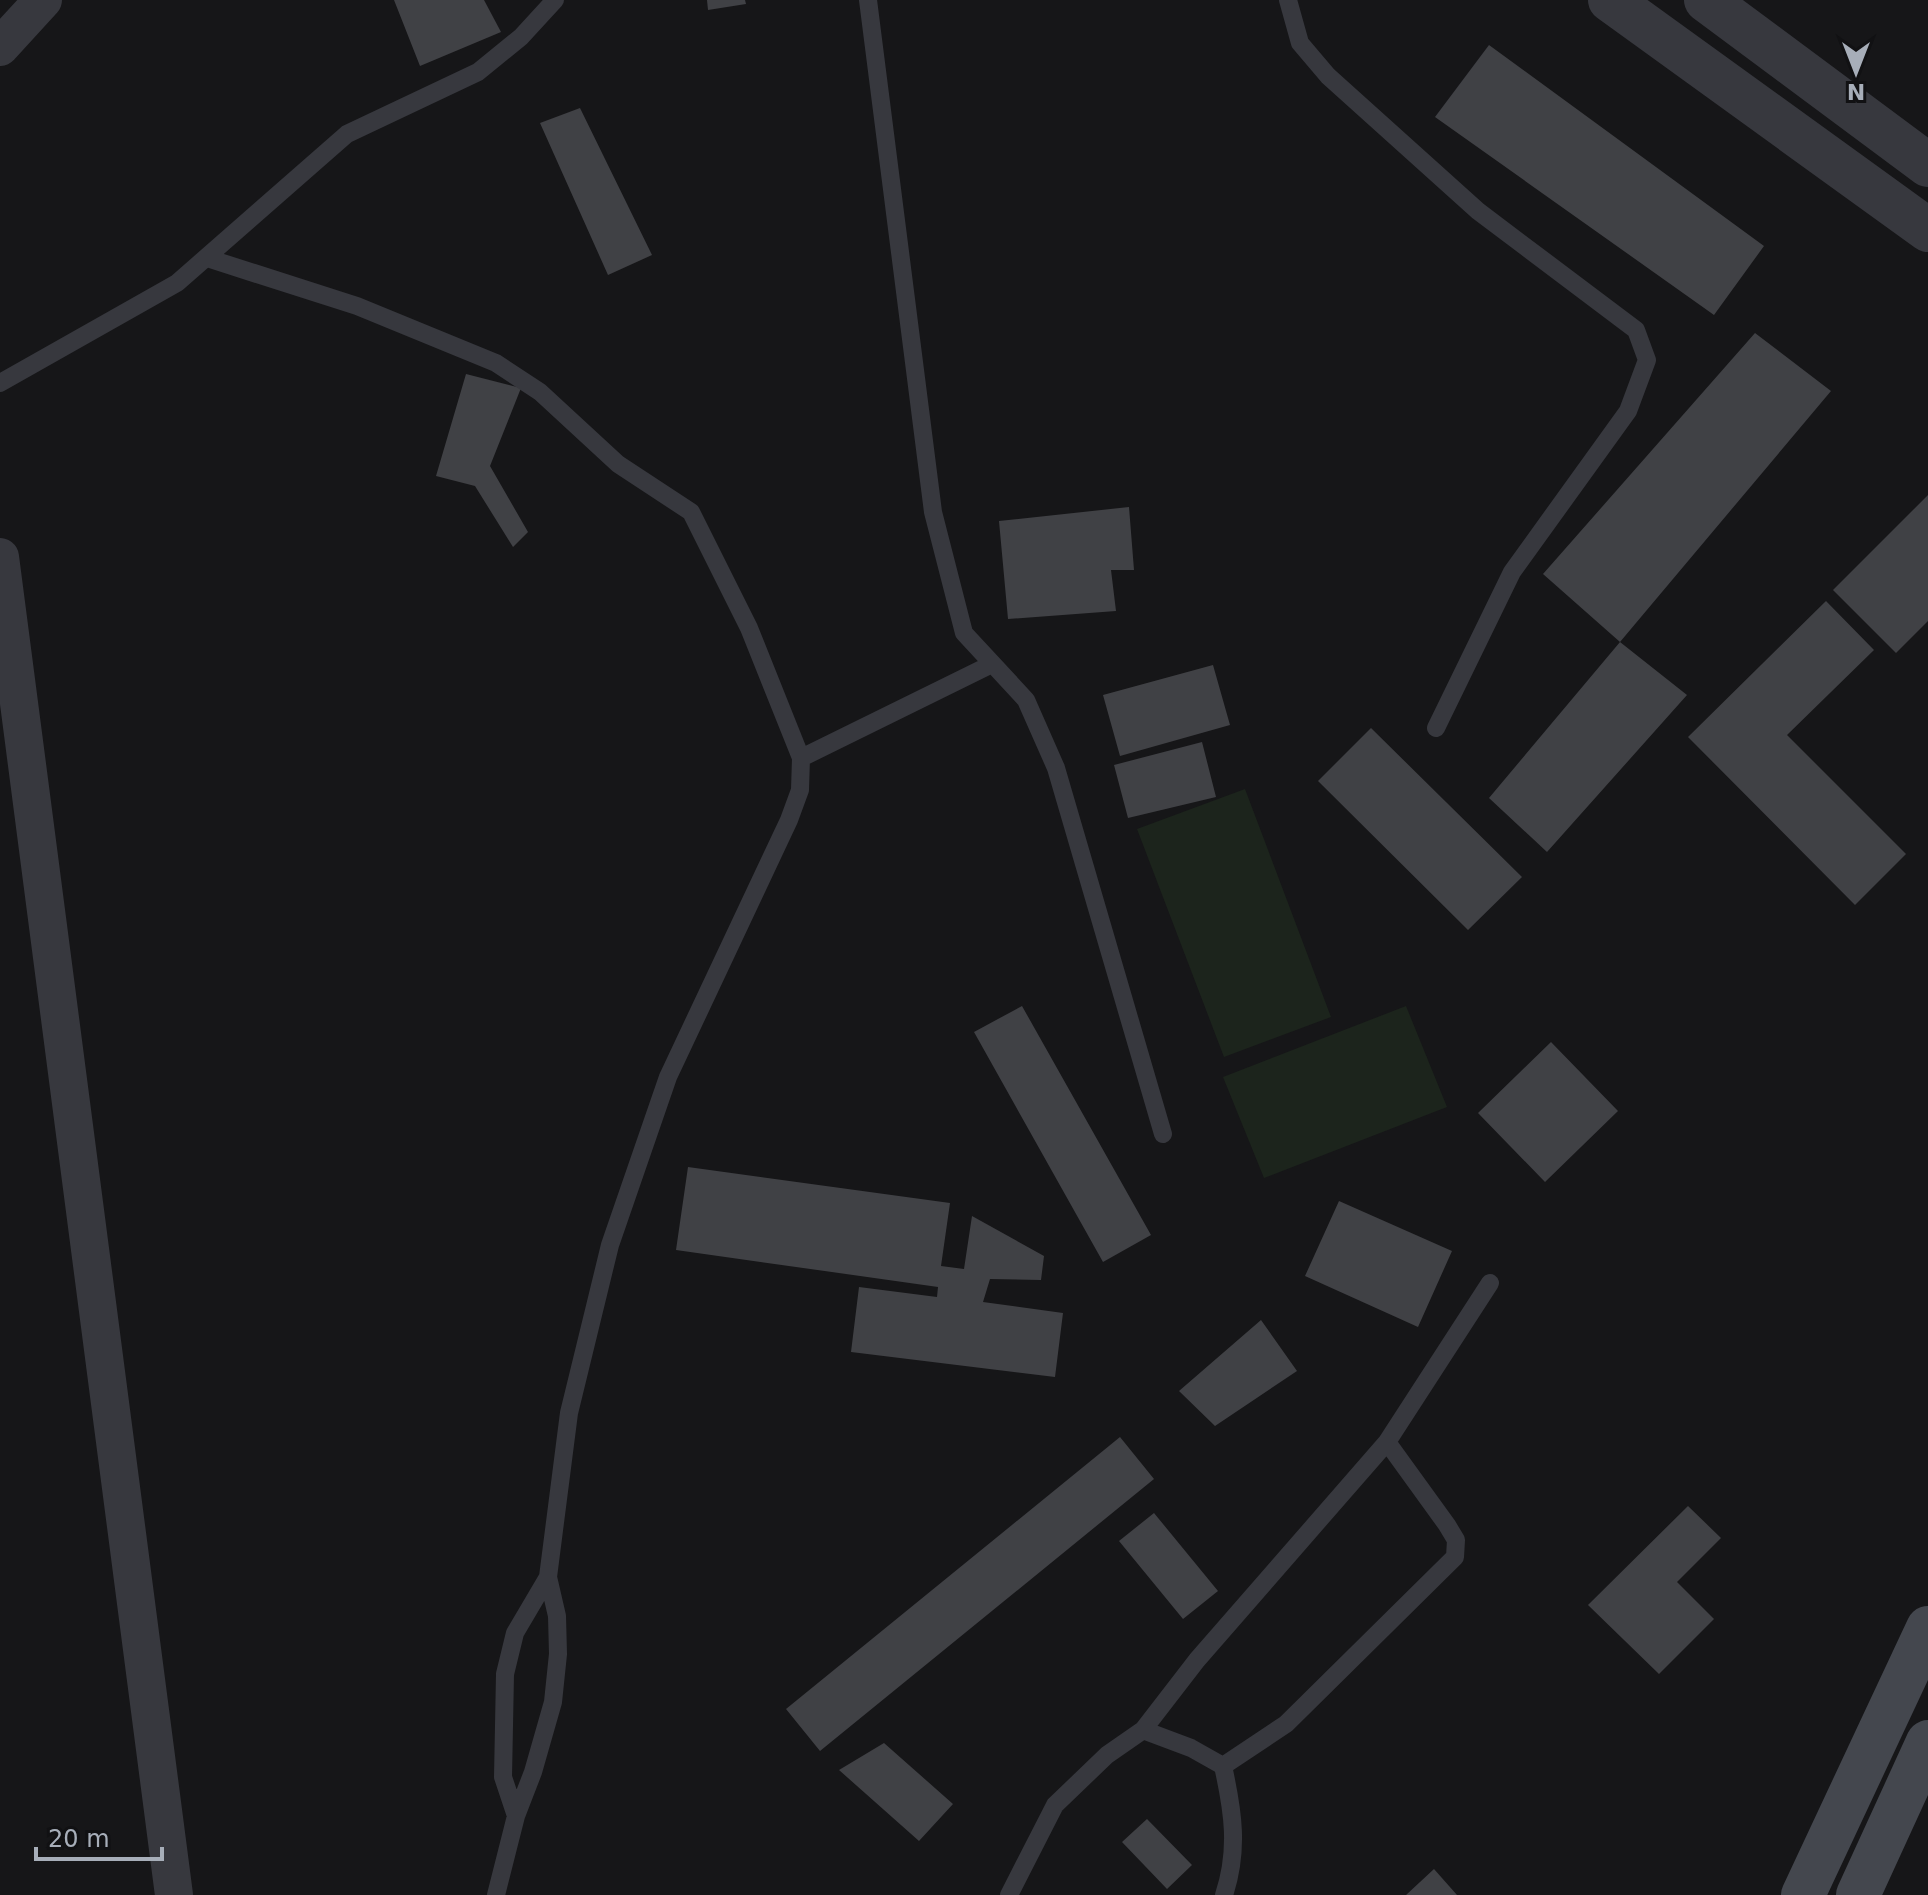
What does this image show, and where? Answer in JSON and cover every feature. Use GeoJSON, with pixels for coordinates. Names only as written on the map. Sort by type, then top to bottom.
{"type":"FeatureCollection","features":[{"type":"Feature","properties":{"kind":"main road"},"geometry":{"type":"LineString","coordinates":[[1803,1895],[1928,1628]]}},
{"type":"Feature","properties":{"kind":"main road"},"geometry":{"type":"LineString","coordinates":[[1858,1895],[1928,1742]]}},
{"type":"Feature","properties":{"kind":"street"},"geometry":{"type":"LineString","coordinates":[[0,47],[43,0]]}},
{"type":"Feature","properties":{"kind":"street"},"geometry":{"type":"LineString","coordinates":[[1610,0],[1928,230]]}},
{"type":"Feature","properties":{"kind":"street"},"geometry":{"type":"LineString","coordinates":[[1706,0],[1928,165]]}},
{"type":"Feature","properties":{"kind":"street"},"geometry":{"type":"LineString","coordinates":[[0,557],[174,1895]]}},
{"type":"Feature","properties":{"kind":"lane"},"geometry":{"type":"LineString","coordinates":[[0,383],[177,283],[347,134],[478,72],[521,37],[555,0]]}},
{"type":"Feature","properties":{"kind":"lane"},"geometry":{"type":"LineString","coordinates":[[868,0],[933,512],[964,633],[1026,700],[1056,768],[1163,1134]]}},
{"type":"Feature","properties":{"kind":"lane"},"geometry":{"type":"LineString","coordinates":[[1288,0],[1300,43],[1328,76],[1478,211],[1636,330],[1647,360],[1628,411],[1512,572],[1436,728]]}},
{"type":"Feature","properties":{"kind":"lane"},"geometry":{"type":"LineString","coordinates":[[207,258],[357,306],[496,363],[540,392],[618,464],[691,512],[749,628],[801,758],[800,790],[789,820],[668,1077],[610,1245],[569,1413],[548,1577],[557,1616],[558,1654],[553,1702],[533,1772],[516,1816],[496,1895]]}},
{"type":"Feature","properties":{"kind":"lane"},"geometry":{"type":"LineString","coordinates":[[801,758],[992,664]]}},
{"type":"Feature","properties":{"kind":"lane"},"geometry":{"type":"LineString","coordinates":[[1009,1895],[1055,1805],[1107,1755],[1143,1730],[1197,1660],[1387,1442],[1490,1283]]}},
{"type":"Feature","properties":{"kind":"lane"},"geometry":{"type":"LineString","coordinates":[[1223,1766],[1286,1724],[1455,1557],[1456,1540],[1387,1442]]}},
{"type":"Feature","properties":{"kind":"lane"},"geometry":{"type":"LineString","coordinates":[[516,1816],[503,1777],[505,1674],[515,1633],[548,1577]]}},
{"type":"Feature","properties":{"kind":"lane"},"geometry":{"type":"LineString","coordinates":[[1143,1730],[1191,1748],[1223,1766],[1234,1817],[1233,1867],[1224,1895]]}},
{"type":"Feature","properties":{"kind":"shaded area"},"geometry":{"type":"Polygon","coordinates":[[[1245,789],[1331,1017],[1224,1057],[1137,829],[1245,789]]]}},
{"type":"Feature","properties":{"kind":"shaded area"},"geometry":{"type":"Polygon","coordinates":[[[1406,1006],[1447,1107],[1264,1178],[1223,1077],[1406,1006]]]}},
{"type":"Feature","properties":{"kind":"building"},"geometry":{"type":"Polygon","coordinates":[[[394,0],[484,0],[501,32],[420,66],[394,0]]]}},
{"type":"Feature","properties":{"kind":"building"},"geometry":{"type":"Polygon","coordinates":[[[707,0],[745,0],[746,4],[708,10],[707,0]]]}},
{"type":"Feature","properties":{"kind":"building"},"geometry":{"type":"Polygon","coordinates":[[[1489,45],[1764,246],[1714,315],[1435,117],[1489,45]]]}},
{"type":"Feature","properties":{"kind":"building"},"geometry":{"type":"Polygon","coordinates":[[[580,108],[652,255],[608,275],[540,123],[580,108]]]}},
{"type":"Feature","properties":{"kind":"building"},"geometry":{"type":"Polygon","coordinates":[[[1755,333],[1831,391],[1620,642],[1543,574],[1755,333]]]}},
{"type":"Feature","properties":{"kind":"building"},"geometry":{"type":"Polygon","coordinates":[[[466,374],[521,388],[490,466],[528,532],[513,547],[475,486],[436,476],[466,374]]]}},
{"type":"Feature","properties":{"kind":"building"},"geometry":{"type":"Polygon","coordinates":[[[1928,495],[1928,621],[1896,653],[1833,590],[1928,495]]]}},
{"type":"Feature","properties":{"kind":"building"},"geometry":{"type":"Polygon","coordinates":[[[1129,507],[1134,570],[1111,570],[1116,611],[1008,619],[999,521],[1129,507]]]}},
{"type":"Feature","properties":{"kind":"building"},"geometry":{"type":"Polygon","coordinates":[[[1826,601],[1874,650],[1787,735],[1906,854],[1855,905],[1688,737],[1826,601]]]}},
{"type":"Feature","properties":{"kind":"building"},"geometry":{"type":"Polygon","coordinates":[[[1620,642],[1687,695],[1547,852],[1489,798],[1620,642]]]}},
{"type":"Feature","properties":{"kind":"building"},"geometry":{"type":"Polygon","coordinates":[[[1213,665],[1230,725],[1120,756],[1103,695],[1213,665]]]}},
{"type":"Feature","properties":{"kind":"building"},"geometry":{"type":"Polygon","coordinates":[[[1371,728],[1522,877],[1468,930],[1318,781],[1371,728]]]}},
{"type":"Feature","properties":{"kind":"building"},"geometry":{"type":"Polygon","coordinates":[[[1202,742],[1216,797],[1128,818],[1114,765],[1202,742]]]}},
{"type":"Feature","properties":{"kind":"building"},"geometry":{"type":"Polygon","coordinates":[[[1022,1006],[1151,1235],[1103,1262],[974,1032],[1022,1006]]]}},
{"type":"Feature","properties":{"kind":"building"},"geometry":{"type":"Polygon","coordinates":[[[1551,1042],[1618,1111],[1545,1182],[1478,1113],[1551,1042]]]}},
{"type":"Feature","properties":{"kind":"building"},"geometry":{"type":"Polygon","coordinates":[[[688,1167],[950,1203],[941,1266],[964,1269],[972,1216],[1044,1256],[1041,1280],[990,1279],[983,1302],[1063,1313],[1055,1377],[851,1352],[859,1287],[937,1297],[938,1287],[676,1250],[688,1167]]]}},
{"type":"Feature","properties":{"kind":"building"},"geometry":{"type":"Polygon","coordinates":[[[1339,1201],[1452,1251],[1418,1327],[1305,1276],[1339,1201]]]}},
{"type":"Feature","properties":{"kind":"building"},"geometry":{"type":"Polygon","coordinates":[[[1261,1320],[1297,1371],[1215,1426],[1179,1391],[1261,1320]]]}},
{"type":"Feature","properties":{"kind":"building"},"geometry":{"type":"Polygon","coordinates":[[[1120,1437],[1154,1479],[820,1751],[786,1709],[1120,1437]]]}},
{"type":"Feature","properties":{"kind":"building"},"geometry":{"type":"Polygon","coordinates":[[[1688,1506],[1721,1538],[1677,1582],[1714,1619],[1659,1674],[1588,1605],[1688,1506]]]}},
{"type":"Feature","properties":{"kind":"building"},"geometry":{"type":"Polygon","coordinates":[[[1154,1513],[1218,1591],[1183,1619],[1119,1541],[1154,1513]]]}},
{"type":"Feature","properties":{"kind":"building"},"geometry":{"type":"Polygon","coordinates":[[[884,1743],[953,1804],[919,1841],[839,1770],[884,1743]]]}},
{"type":"Feature","properties":{"kind":"building"},"geometry":{"type":"Polygon","coordinates":[[[1147,1819],[1192,1865],[1167,1889],[1122,1842],[1147,1819]]]}},
{"type":"Feature","properties":{"kind":"building"},"geometry":{"type":"Polygon","coordinates":[[[1434,1869],[1457,1895],[1406,1895],[1434,1869]]]}}]}
